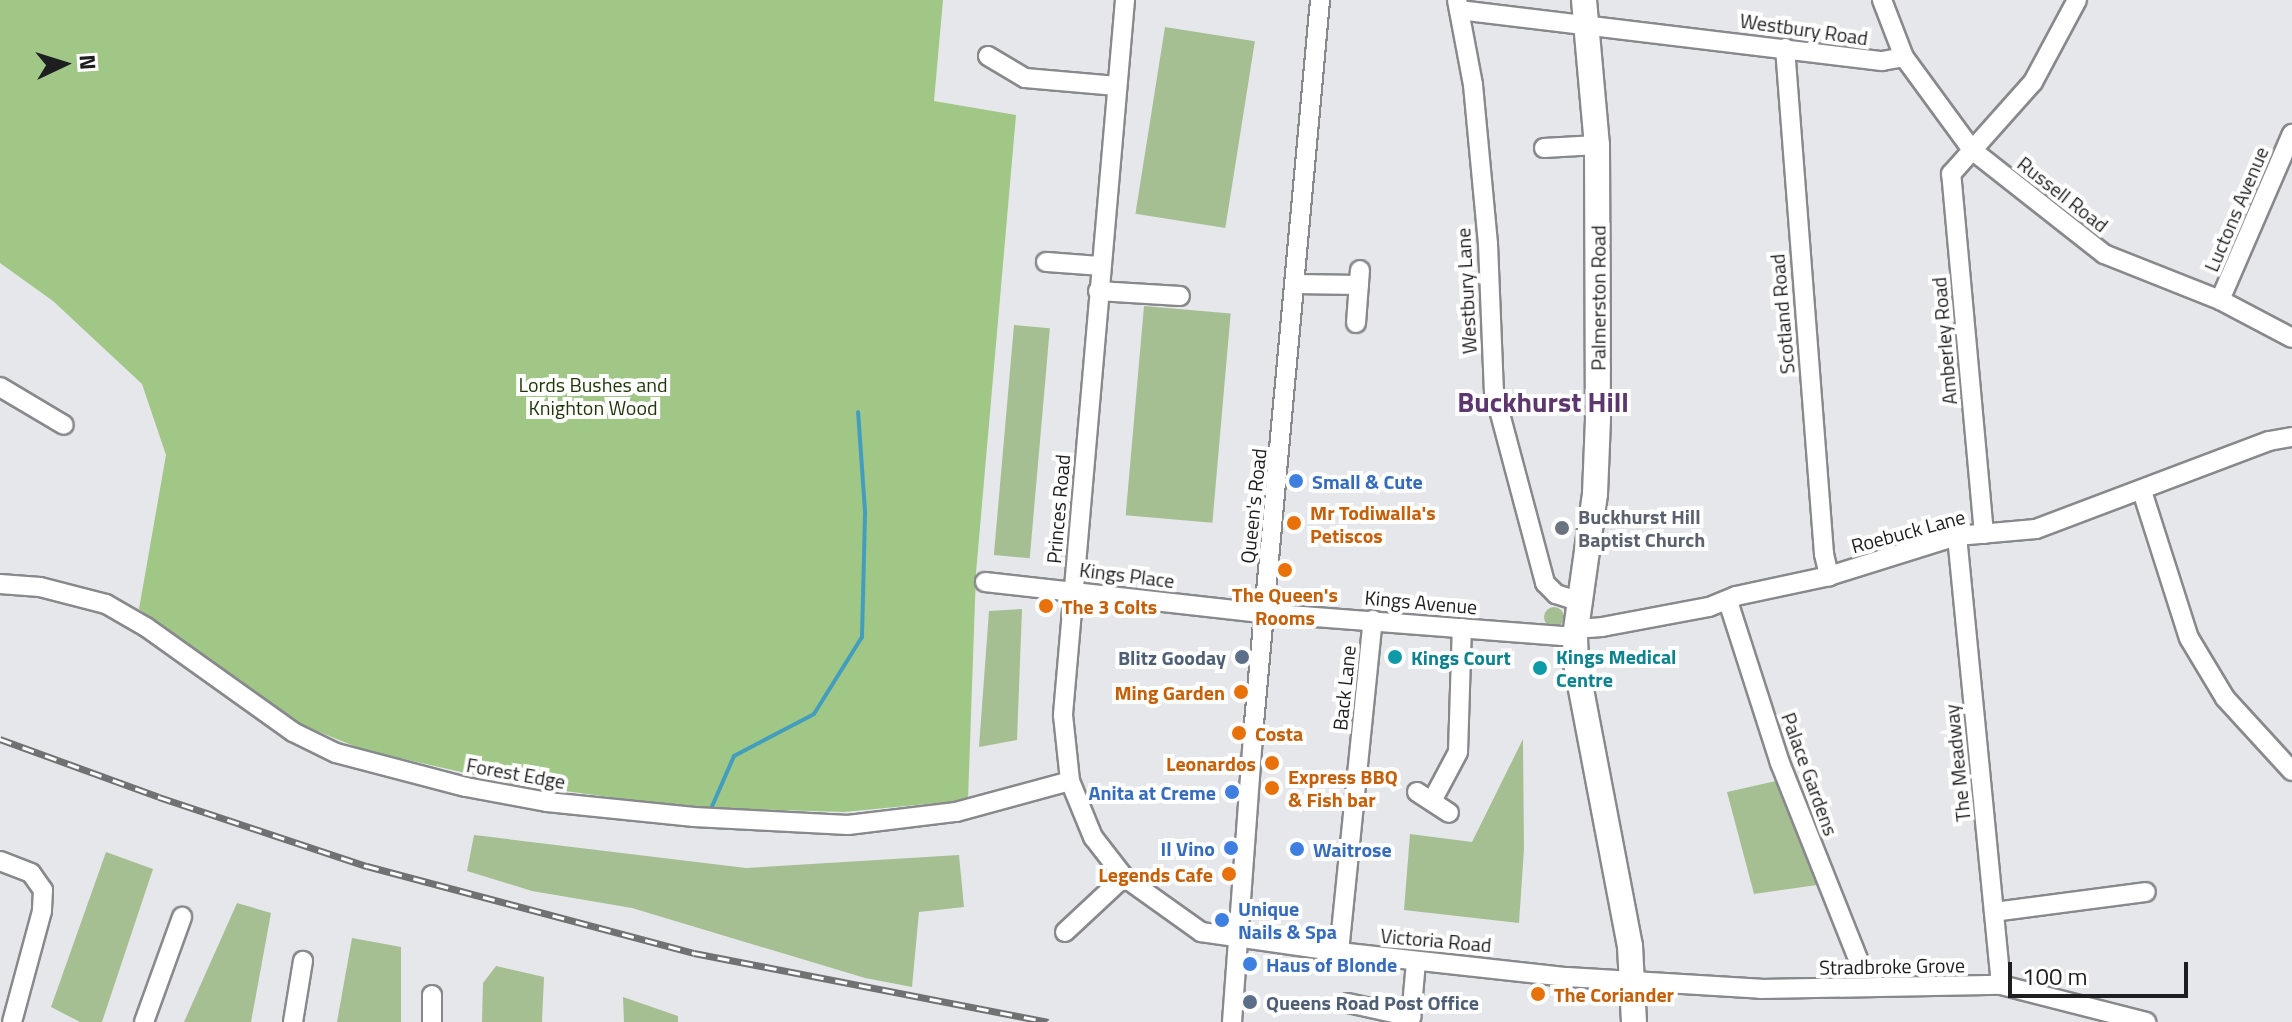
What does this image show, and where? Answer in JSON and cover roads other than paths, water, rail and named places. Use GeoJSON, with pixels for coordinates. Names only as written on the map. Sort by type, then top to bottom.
{"type":"FeatureCollection","features":[{"type":"Feature","properties":{"kind":"main road","name":"Palmerston Road"},"geometry":{"type":"LineString","coordinates":[[1585,12],[1597,145],[1595,494],[1575,633],[1634,982],[1634,1022]]}},
{"type":"Feature","properties":{"kind":"street","name":"Princes Road"},"geometry":{"type":"LineString","coordinates":[[1125,0],[1063,715],[1070,781],[1093,837],[1124,877],[1201,932],[1236,935]]}},
{"type":"Feature","properties":{"kind":"street","name":"Queen's Road"},"geometry":{"type":"LineString","coordinates":[[1232,1019],[1236,935],[1263,613],[1320,0]]}},
{"type":"Feature","properties":{"kind":"street","name":"Russell Road"},"geometry":{"type":"LineString","coordinates":[[1882,0],[1904,57],[1972,150],[2104,254],[2220,300],[2292,338]]}},
{"type":"Feature","properties":{"kind":"street","name":"Amberley Road"},"geometry":{"type":"LineString","coordinates":[[1984,534],[1951,174],[2033,82],[2077,0]]}},
{"type":"Feature","properties":{"kind":"street","name":"Westbury Road"},"geometry":{"type":"LineString","coordinates":[[1458,5],[1585,12],[1785,48],[1882,61],[1904,57]]}},
{"type":"Feature","properties":{"kind":"street","name":"Westbury Lane"},"geometry":{"type":"LineString","coordinates":[[1458,5],[1473,85],[1488,244],[1494,391],[1545,583],[1556,594],[1578,601]]}},
{"type":"Feature","properties":{"kind":"street","name":"Scotland Road"},"geometry":{"type":"LineString","coordinates":[[1785,48],[1820,508],[1829,576]]}},
{"type":"Feature","properties":{"kind":"street"},"geometry":{"type":"LineString","coordinates":[[988,56],[1025,78],[1117,86]]}},
{"type":"Feature","properties":{"kind":"street","name":"Luctons Avenue"},"geometry":{"type":"LineString","coordinates":[[2220,300],[2292,134]]}},
{"type":"Feature","properties":{"kind":"street"},"geometry":{"type":"LineString","coordinates":[[1544,148],[1597,145]]}},
{"type":"Feature","properties":{"kind":"street"},"geometry":{"type":"LineString","coordinates":[[1046,262],[1100,266]]}},
{"type":"Feature","properties":{"kind":"street"},"geometry":{"type":"LineString","coordinates":[[1295,284],[1359,278],[1356,323]]}},
{"type":"Feature","properties":{"kind":"street"},"geometry":{"type":"LineString","coordinates":[[1098,291],[1180,296]]}},
{"type":"Feature","properties":{"kind":"street"},"geometry":{"type":"LineString","coordinates":[[0,387],[64,425]]}},
{"type":"Feature","properties":{"kind":"street","name":"Roebuck Lane"},"geometry":{"type":"LineString","coordinates":[[1575,633],[1829,576],[1957,536],[2036,529],[2269,441],[2292,437]]}},
{"type":"Feature","properties":{"kind":"street"},"geometry":{"type":"LineString","coordinates":[[2142,491],[2189,638],[2225,698],[2292,771]]}},
{"type":"Feature","properties":{"kind":"street","name":"The Meadway"},"geometry":{"type":"LineString","coordinates":[[1957,536],[2001,985]]}},
{"type":"Feature","properties":{"kind":"street","name":"Kings Place"},"geometry":{"type":"LineString","coordinates":[[985,582],[1263,613]]}},
{"type":"Feature","properties":{"kind":"street","name":"Forest Edge"},"geometry":{"type":"LineString","coordinates":[[0,584],[40,587],[106,604],[146,627],[293,732],[336,753],[466,787],[547,802],[664,814],[848,825],[956,812],[1070,781]]}},
{"type":"Feature","properties":{"kind":"street","name":"Palace Gardens"},"geometry":{"type":"LineString","coordinates":[[1728,601],[1780,763],[1858,959]]}},
{"type":"Feature","properties":{"kind":"street","name":"Kings Avenue"},"geometry":{"type":"LineString","coordinates":[[1263,613],[1575,633]]}},
{"type":"Feature","properties":{"kind":"street","name":"Back Lane"},"geometry":{"type":"LineString","coordinates":[[1339,952],[1373,620]]}},
{"type":"Feature","properties":{"kind":"street"},"geometry":{"type":"LineString","coordinates":[[1449,813],[1424,796],[1458,752],[1462,628]]}},
{"type":"Feature","properties":{"kind":"street"},"geometry":{"type":"LineString","coordinates":[[0,861],[31,873],[43,890],[42,911],[12,1022]]}},
{"type":"Feature","properties":{"kind":"street"},"geometry":{"type":"LineString","coordinates":[[1065,932],[1124,877]]}},
{"type":"Feature","properties":{"kind":"street"},"geometry":{"type":"LineString","coordinates":[[1994,912],[2146,892]]}},
{"type":"Feature","properties":{"kind":"street"},"geometry":{"type":"LineString","coordinates":[[144,1022],[182,917]]}},
{"type":"Feature","properties":{"kind":"street","name":"Victoria Road"},"geometry":{"type":"LineString","coordinates":[[1236,935],[1416,962],[1634,982]]}},
{"type":"Feature","properties":{"kind":"street"},"geometry":{"type":"LineString","coordinates":[[293,1022],[303,961]]}},
{"type":"Feature","properties":{"kind":"street"},"geometry":{"type":"LineString","coordinates":[[1348,1003],[1411,1017],[1416,962]]}},
{"type":"Feature","properties":{"kind":"street","name":"Stradbroke Grove"},"geometry":{"type":"LineString","coordinates":[[1634,982],[1761,989],[2001,985],[2146,1022]]}},
{"type":"Feature","properties":{"kind":"street"},"geometry":{"type":"LineString","coordinates":[[432,995],[432,1022]]}},
{"type":"Feature","properties":{"kind":"waterway"},"geometry":{"type":"LineString","coordinates":[[710,811],[734,756],[814,714],[862,637],[865,511],[858,412]]}},
{"type":"Feature","properties":{"kind":"railway"},"geometry":{"type":"LineString","coordinates":[[0,739],[159,797],[367,866],[694,953],[1048,1022]]}},
{"type":"Feature","properties":{"kind":"place","name":"Small & Cute"},"geometry":{"type":"Point","coordinates":[1296,481]}},
{"type":"Feature","properties":{"kind":"place","name":"Mr Todiwalla's Petiscos"},"geometry":{"type":"Point","coordinates":[1294,523]}},
{"type":"Feature","properties":{"kind":"place","name":"Buckhurst Hill Baptist Church"},"geometry":{"type":"Point","coordinates":[1562,528]}},
{"type":"Feature","properties":{"kind":"place","name":"The Queen's Rooms"},"geometry":{"type":"Point","coordinates":[1285,570]}},
{"type":"Feature","properties":{"kind":"place","name":"The 3 Colts"},"geometry":{"type":"Point","coordinates":[1046,606]}},
{"type":"Feature","properties":{"kind":"place","name":"Blitz Gooday"},"geometry":{"type":"Point","coordinates":[1242,657]}},
{"type":"Feature","properties":{"kind":"place","name":"Kings Court"},"geometry":{"type":"Point","coordinates":[1395,657]}},
{"type":"Feature","properties":{"kind":"place","name":"Kings Medical Centre"},"geometry":{"type":"Point","coordinates":[1540,668]}},
{"type":"Feature","properties":{"kind":"place","name":"Ming Garden"},"geometry":{"type":"Point","coordinates":[1241,692]}},
{"type":"Feature","properties":{"kind":"place","name":"Costa"},"geometry":{"type":"Point","coordinates":[1239,733]}},
{"type":"Feature","properties":{"kind":"place","name":"Leonardos"},"geometry":{"type":"Point","coordinates":[1272,763]}},
{"type":"Feature","properties":{"kind":"place","name":"Express BBQ & Fish bar"},"geometry":{"type":"Point","coordinates":[1272,788]}},
{"type":"Feature","properties":{"kind":"place","name":"Anita at Creme"},"geometry":{"type":"Point","coordinates":[1232,792]}},
{"type":"Feature","properties":{"kind":"place","name":"Il Vino"},"geometry":{"type":"Point","coordinates":[1231,848]}},
{"type":"Feature","properties":{"kind":"place","name":"Waitrose"},"geometry":{"type":"Point","coordinates":[1297,849]}},
{"type":"Feature","properties":{"kind":"place","name":"Legends Cafe"},"geometry":{"type":"Point","coordinates":[1229,874]}},
{"type":"Feature","properties":{"kind":"place","name":"Unique Nails & Spa"},"geometry":{"type":"Point","coordinates":[1222,920]}},
{"type":"Feature","properties":{"kind":"place","name":"Haus of Blonde"},"geometry":{"type":"Point","coordinates":[1250,964]}},
{"type":"Feature","properties":{"kind":"place","name":"The Coriander"},"geometry":{"type":"Point","coordinates":[1538,994]}},
{"type":"Feature","properties":{"kind":"place","name":"Queens Road Post Office"},"geometry":{"type":"Point","coordinates":[1250,1002]}},
{"type":"Feature","properties":{"kind":"district","name":"Buckhurst Hill"},"geometry":{"type":"Point","coordinates":[1543,402]}},
{"type":"Feature","properties":{"kind":"park label","name":"Lords Bushes and Knighton Wood"},"geometry":{"type":"Point","coordinates":[593,396]}}]}
